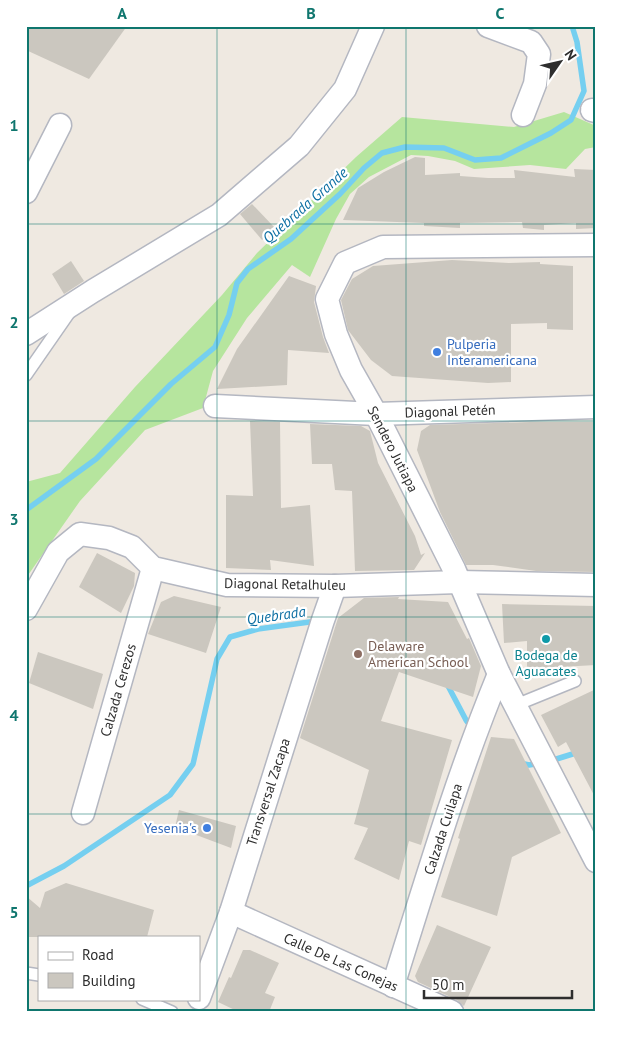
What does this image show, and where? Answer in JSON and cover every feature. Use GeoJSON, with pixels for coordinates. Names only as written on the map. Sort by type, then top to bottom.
{"type":"FeatureCollection","features":[{"type":"Feature","properties":{"kind":"street"},"geometry":{"type":"LineString","coordinates":[[26,334],[219,215],[299,146],[346,88],[373,26]]}},
{"type":"Feature","properties":{"kind":"street"},"geometry":{"type":"LineString","coordinates":[[488,26],[531,42],[539,54],[534,84],[523,115]]}},
{"type":"Feature","properties":{"kind":"street"},"geometry":{"type":"LineString","coordinates":[[26,192],[60,125]]}},
{"type":"Feature","properties":{"kind":"street","name":"Sendero Jutiapa"},"geometry":{"type":"LineString","coordinates":[[596,245],[383,247],[345,263],[327,299],[336,334],[351,370],[376,414],[454,569],[500,674],[596,861]]}},
{"type":"Feature","properties":{"kind":"street","name":"Diagonal Petén"},"geometry":{"type":"LineString","coordinates":[[215,406],[376,414],[596,407]]}},
{"type":"Feature","properties":{"kind":"street"},"geometry":{"type":"LineString","coordinates":[[26,609],[58,552],[80,534],[109,538],[132,547],[153,568]]}},
{"type":"Feature","properties":{"kind":"street","name":"Diagonal Retalhuleu"},"geometry":{"type":"LineString","coordinates":[[153,568],[228,585],[335,586],[459,582],[596,585]]}},
{"type":"Feature","properties":{"kind":"street","name":"Calzada Cerezos"},"geometry":{"type":"LineString","coordinates":[[83,813],[153,568]]}},
{"type":"Feature","properties":{"kind":"street","name":"Transversal Zacapa"},"geometry":{"type":"LineString","coordinates":[[200,994],[231,912],[322,620],[335,586]]}},
{"type":"Feature","properties":{"kind":"street","name":"Calzada Cuilapa"},"geometry":{"type":"LineString","coordinates":[[393,986],[478,724],[500,674]]}},
{"type":"Feature","properties":{"kind":"street","name":"Calle De Las Conejas"},"geometry":{"type":"LineString","coordinates":[[231,912],[452,1012]]}},
{"type":"Feature","properties":{"kind":"street","name":"Transversal Zacapa"},"geometry":{"type":"LineString","coordinates":[[194,1012],[198,1000]]}},
{"type":"Feature","properties":{"kind":"lane"},"geometry":{"type":"LineString","coordinates":[[26,375],[78,301]]}},
{"type":"Feature","properties":{"kind":"lane"},"geometry":{"type":"LineString","coordinates":[[516,705],[575,680]]}},
{"type":"Feature","properties":{"kind":"lane"},"geometry":{"type":"LineString","coordinates":[[144,1000],[172,1012]]}},
{"type":"Feature","properties":{"kind":"green space"},"geometry":{"type":"Polygon","coordinates":[[[564,112],[596,126],[596,147],[585,149],[566,169],[530,165],[474,169],[455,161],[411,155],[369,177],[350,194],[336,219],[310,277],[292,265],[247,318],[213,371],[203,408],[145,430],[80,501],[26,578],[26,482],[60,473],[135,387],[222,295],[257,253],[356,157],[402,117],[514,127],[564,112]]]}},
{"type":"Feature","properties":{"kind":"building"},"geometry":{"type":"Polygon","coordinates":[[[26,26],[127,26],[89,79],[26,50],[26,26]]]}},
{"type":"Feature","properties":{"kind":"building"},"geometry":{"type":"Polygon","coordinates":[[[415,157],[425,158],[425,175],[460,173],[460,176],[515,178],[514,170],[575,177],[574,169],[596,170],[596,228],[576,229],[576,223],[544,225],[544,230],[523,228],[522,222],[460,223],[460,228],[424,226],[424,223],[343,220],[358,188],[384,172],[415,157]]]}},
{"type":"Feature","properties":{"kind":"building"},"geometry":{"type":"Polygon","coordinates":[[[252,204],[275,228],[262,240],[240,214],[252,204]]]}},
{"type":"Feature","properties":{"kind":"building"},"geometry":{"type":"Polygon","coordinates":[[[452,260],[509,263],[540,262],[540,264],[573,266],[573,330],[547,329],[547,323],[511,324],[511,382],[488,383],[392,376],[371,360],[348,330],[341,300],[352,279],[373,266],[452,260]]]}},
{"type":"Feature","properties":{"kind":"building"},"geometry":{"type":"Polygon","coordinates":[[[71,261],[84,281],[64,294],[52,274],[71,261]]]}},
{"type":"Feature","properties":{"kind":"building"},"geometry":{"type":"Polygon","coordinates":[[[289,276],[316,286],[314,302],[329,353],[288,350],[287,385],[217,389],[237,349],[289,276]]]}},
{"type":"Feature","properties":{"kind":"building"},"geometry":{"type":"Polygon","coordinates":[[[250,421],[280,422],[281,508],[310,505],[314,566],[270,560],[271,570],[226,568],[226,495],[253,496],[250,421]]]}},
{"type":"Feature","properties":{"kind":"building"},"geometry":{"type":"Polygon","coordinates":[[[596,422],[596,572],[536,571],[493,565],[466,565],[440,512],[417,450],[421,431],[430,425],[596,422]]]}},
{"type":"Feature","properties":{"kind":"building"},"geometry":{"type":"Polygon","coordinates":[[[310,424],[361,426],[370,431],[378,463],[415,536],[421,555],[425,553],[414,570],[355,571],[352,491],[335,490],[332,464],[312,464],[310,424]]]}},
{"type":"Feature","properties":{"kind":"building"},"geometry":{"type":"Polygon","coordinates":[[[97,553],[135,573],[134,586],[121,613],[79,587],[97,553]]]}},
{"type":"Feature","properties":{"kind":"building"},"geometry":{"type":"Polygon","coordinates":[[[174,596],[221,607],[206,653],[148,634],[161,602],[174,596]]]}},
{"type":"Feature","properties":{"kind":"building"},"geometry":{"type":"Polygon","coordinates":[[[399,597],[398,599],[448,602],[467,639],[469,638],[481,666],[473,697],[399,672],[381,721],[452,740],[421,845],[409,841],[399,880],[354,859],[368,828],[354,824],[369,770],[300,738],[338,618],[364,598],[399,597]]]}},
{"type":"Feature","properties":{"kind":"building","name":"Bodega de Aguacates"},"geometry":{"type":"Polygon","coordinates":[[[502,604],[596,606],[596,665],[542,668],[527,675],[527,641],[504,643],[502,604]]]}},
{"type":"Feature","properties":{"kind":"building"},"geometry":{"type":"Polygon","coordinates":[[[38,652],[103,674],[93,709],[29,683],[38,652]]]}},
{"type":"Feature","properties":{"kind":"building"},"geometry":{"type":"Polygon","coordinates":[[[596,689],[596,799],[566,742],[558,747],[541,715],[596,689]]]}},
{"type":"Feature","properties":{"kind":"building"},"geometry":{"type":"Polygon","coordinates":[[[491,737],[514,739],[561,833],[512,857],[497,916],[441,897],[491,737]]]}},
{"type":"Feature","properties":{"kind":"building"},"geometry":{"type":"Polygon","coordinates":[[[179,810],[236,826],[231,848],[175,827],[179,810]]]}},
{"type":"Feature","properties":{"kind":"building"},"geometry":{"type":"Polygon","coordinates":[[[66,883],[154,910],[147,936],[26,937],[26,896],[40,908],[45,892],[66,883]]]}},
{"type":"Feature","properties":{"kind":"building"},"geometry":{"type":"Polygon","coordinates":[[[437,925],[491,947],[464,1006],[457,1000],[418,982],[415,976],[437,925]]]}},
{"type":"Feature","properties":{"kind":"building"},"geometry":{"type":"Polygon","coordinates":[[[243,950],[250,950],[279,963],[265,993],[275,997],[269,1012],[239,1012],[218,1002],[243,950]]]}},
{"type":"Feature","properties":{"kind":"waterway","name":"Quebrada Grande"},"geometry":{"type":"LineString","coordinates":[[26,510],[96,459],[171,384],[215,347],[229,315],[237,283],[248,269],[291,239],[382,153],[405,147],[444,148],[475,160],[501,158],[551,133],[571,120],[584,91],[577,42],[572,26]]}},
{"type":"Feature","properties":{"kind":"waterway","name":"Quebrada"},"geometry":{"type":"LineString","coordinates":[[26,886],[64,866],[170,795],[193,764],[217,659],[230,637],[258,629],[317,621]]}},
{"type":"Feature","properties":{"kind":"waterway","name":"Quebrada"},"geometry":{"type":"LineString","coordinates":[[447,684],[472,728]]}},
{"type":"Feature","properties":{"kind":"waterway","name":"Quebrada"},"geometry":{"type":"LineString","coordinates":[[550,761],[579,752]]}},
{"type":"Feature","properties":{"kind":"waterway","name":"Quebrada"},"geometry":{"type":"LineString","coordinates":[[520,763],[529,765],[541,763]]}},
{"type":"Feature","properties":{"kind":"place","name":"Pulperia Interamericana"},"geometry":{"type":"Point","coordinates":[437,352]}},
{"type":"Feature","properties":{"kind":"place","name":"Bodega de Aguacates"},"geometry":{"type":"Point","coordinates":[546,639]}},
{"type":"Feature","properties":{"kind":"place","name":"Delaware American School"},"geometry":{"type":"Point","coordinates":[358,654]}},
{"type":"Feature","properties":{"kind":"place","name":"Yesenia's"},"geometry":{"type":"Point","coordinates":[207,828]}}]}
